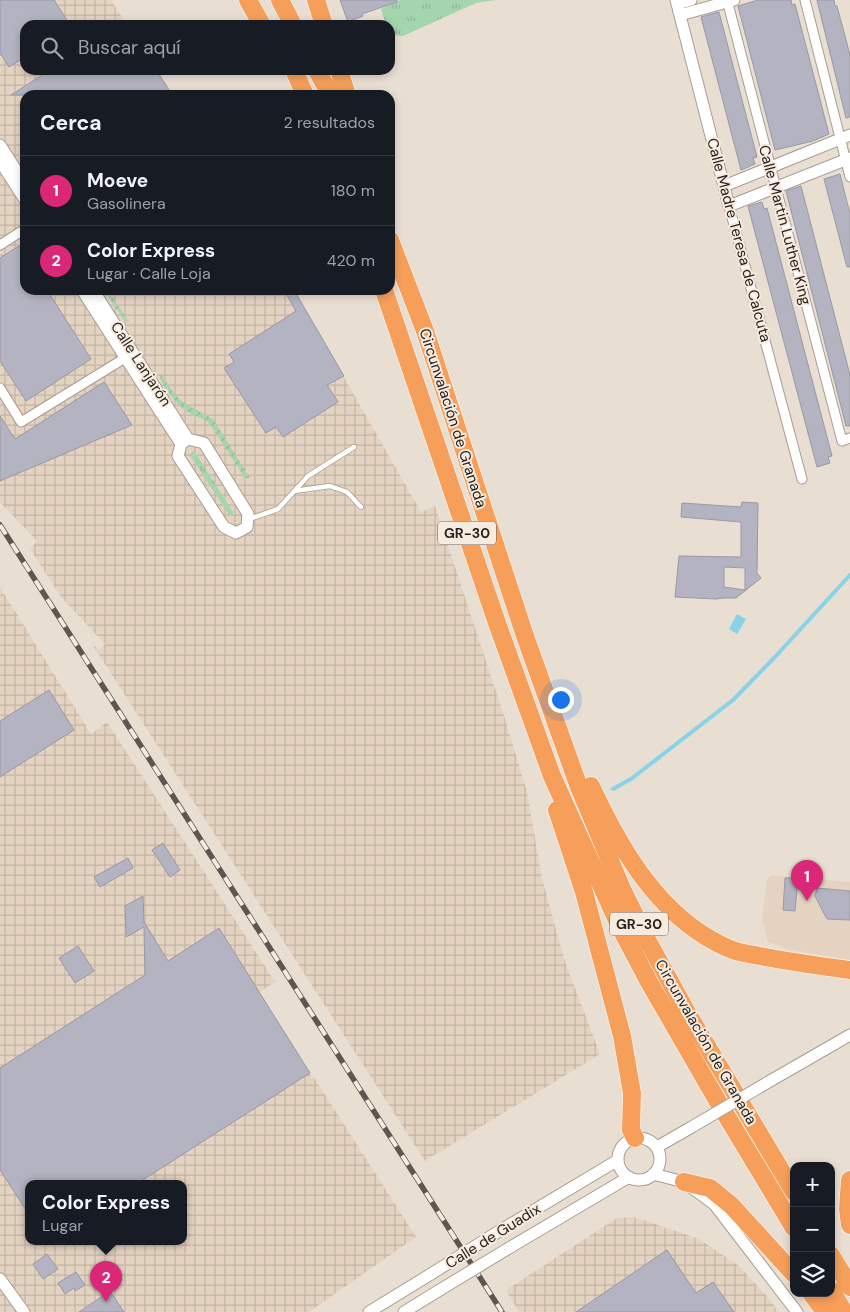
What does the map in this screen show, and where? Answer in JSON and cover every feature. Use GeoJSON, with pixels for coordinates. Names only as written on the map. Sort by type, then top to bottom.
{"type":"FeatureCollection","features":[{"type":"Feature","properties":{"kind":"highway"},"geometry":{"type":"LineString","coordinates":[[248,0],[259,20]]}},
{"type":"Feature","properties":{"kind":"highway"},"geometry":{"type":"LineString","coordinates":[[260,0],[270,20]]}},
{"type":"Feature","properties":{"kind":"highway"},"geometry":{"type":"LineString","coordinates":[[280,0],[290,20]]}},
{"type":"Feature","properties":{"kind":"highway"},"geometry":{"type":"LineString","coordinates":[[293,0],[303,20]]}},
{"type":"Feature","properties":{"kind":"highway"},"geometry":{"type":"LineString","coordinates":[[316,0],[322,20]]}},
{"type":"Feature","properties":{"kind":"highway"},"geometry":{"type":"LineString","coordinates":[[296,75],[303,90]]}},
{"type":"Feature","properties":{"kind":"highway"},"geometry":{"type":"LineString","coordinates":[[340,75],[345,90]]}},
{"type":"Feature","properties":{"kind":"highway","name":"Circunvalación de Granada"},"geometry":{"type":"LineString","coordinates":[[395,253],[425,331],[525,636],[579,787],[622,888],[645,936],[689,1016],[790,1185]]}},
{"type":"Feature","properties":{"kind":"highway","name":"Circunvalación de Granada"},"geometry":{"type":"LineString","coordinates":[[386,295],[497,623],[552,776],[610,906],[649,982],[790,1221]]}},
{"type":"Feature","properties":{"kind":"highway"},"geometry":{"type":"LineString","coordinates":[[525,636],[544,663],[572,740],[601,807],[622,845],[650,888],[667,906],[698,932],[732,950],[784,961],[850,970]]}},
{"type":"Feature","properties":{"kind":"highway"},"geometry":{"type":"LineString","coordinates":[[552,776],[555,802],[584,892],[622,1036],[632,1093],[631,1130],[635,1138]]}},
{"type":"Feature","properties":{"kind":"highway"},"geometry":{"type":"LineString","coordinates":[[850,1180],[848,1209],[850,1225]]}},
{"type":"Feature","properties":{"kind":"highway"},"geometry":{"type":"LineString","coordinates":[[684,1182],[710,1188],[732,1206],[790,1270]]}},
{"type":"Feature","properties":{"kind":"highway"},"geometry":{"type":"LineString","coordinates":[[835,1262],[850,1287]]}},
{"type":"Feature","properties":{"kind":"highway"},"geometry":{"type":"LineString","coordinates":[[813,1297],[825,1312]]}},
{"type":"Feature","properties":{"kind":"highway"},"geometry":{"type":"LineString","coordinates":[[835,1297],[844,1312]]}},
{"type":"Feature","properties":{"kind":"street"},"geometry":{"type":"LineString","coordinates":[[677,6],[691,0]]}},
{"type":"Feature","properties":{"kind":"street"},"geometry":{"type":"LineString","coordinates":[[805,0],[845,137],[850,177]]}},
{"type":"Feature","properties":{"kind":"street"},"geometry":{"type":"LineString","coordinates":[[677,6],[729,1]]}},
{"type":"Feature","properties":{"kind":"street","name":"Calle Martin Luther King"},"geometry":{"type":"LineString","coordinates":[[729,1],[770,168],[846,440]]}},
{"type":"Feature","properties":{"kind":"street","name":"Calle Madre Teresa de Calcuta"},"geometry":{"type":"LineString","coordinates":[[677,6],[802,479]]}},
{"type":"Feature","properties":{"kind":"street"},"geometry":{"type":"LineString","coordinates":[[724,186],[845,137]]}},
{"type":"Feature","properties":{"kind":"street"},"geometry":{"type":"LineString","coordinates":[[0,145],[20,176]]}},
{"type":"Feature","properties":{"kind":"street"},"geometry":{"type":"LineString","coordinates":[[730,206],[848,159]]}},
{"type":"Feature","properties":{"kind":"street"},"geometry":{"type":"LineString","coordinates":[[0,161],[20,192]]}},
{"type":"Feature","properties":{"kind":"street"},"geometry":{"type":"LineString","coordinates":[[0,245],[20,232]]}},
{"type":"Feature","properties":{"kind":"street","name":"Calle Lanjarón"},"geometry":{"type":"LineString","coordinates":[[85,295],[125,358],[185,441],[204,443],[248,514],[247,527],[236,533],[224,526],[178,456],[185,441]]}},
{"type":"Feature","properties":{"kind":"street","name":"Calle Lanjarón"},"geometry":{"type":"LineString","coordinates":[[96,295],[185,441]]}},
{"type":"Feature","properties":{"kind":"street","name":"Calle Lanjarón"},"geometry":{"type":"LineString","coordinates":[[0,388],[21,422],[125,358]]}},
{"type":"Feature","properties":{"kind":"street"},"geometry":{"type":"LineString","coordinates":[[657,1147],[850,1035]]}},
{"type":"Feature","properties":{"kind":"street"},"geometry":{"type":"LineString","coordinates":[[635,1138],[647,1139],[657,1147],[660,1158],[657,1170],[642,1180],[629,1177],[619,1167],[618,1160],[621,1148],[629,1140],[635,1138]]}},
{"type":"Feature","properties":{"kind":"street","name":"Calle de Guadix"},"geometry":{"type":"LineString","coordinates":[[369,1312],[618,1160]]}},
{"type":"Feature","properties":{"kind":"street"},"geometry":{"type":"LineString","coordinates":[[653,1174],[684,1182],[714,1204],[797,1312]]}},
{"type":"Feature","properties":{"kind":"street","name":"Calle de Guadix"},"geometry":{"type":"LineString","coordinates":[[404,1312],[629,1177]]}},
{"type":"Feature","properties":{"kind":"street"},"geometry":{"type":"LineString","coordinates":[[0,1279],[24,1312]]}},
{"type":"Feature","properties":{"kind":"lane"},"geometry":{"type":"LineString","coordinates":[[248,520],[278,509],[308,476],[354,447]]}},
{"type":"Feature","properties":{"kind":"lane"},"geometry":{"type":"LineString","coordinates":[[294,491],[330,486],[347,492],[361,506]]}},
{"type":"Feature","properties":{"kind":"shaded area"},"geometry":{"type":"Polygon","coordinates":[[[0,0],[111,0],[124,20],[20,20],[20,75],[160,75],[171,90],[20,90],[20,295],[297,295],[421,512],[435,506],[527,792],[542,879],[565,962],[600,1054],[425,1161],[94,647],[99,650],[105,644],[62,598],[30,549],[37,541],[0,502],[0,0]]]}},
{"type":"Feature","properties":{"kind":"shaded area"},"geometry":{"type":"Polygon","coordinates":[[[0,587],[91,734],[107,722],[275,982],[257,994],[311,1076],[315,1079],[416,1237],[309,1312],[0,1312],[0,587]]]}},
{"type":"Feature","properties":{"kind":"shaded area"},"geometry":{"type":"Polygon","coordinates":[[[772,875],[850,882],[850,960],[790,950],[768,942],[762,920],[767,879],[772,875]]]}},
{"type":"Feature","properties":{"kind":"shaded area"},"geometry":{"type":"Polygon","coordinates":[[[634,1217],[699,1239],[739,1266],[773,1303],[777,1312],[519,1312],[506,1290],[617,1218],[634,1217]]]}},
{"type":"Feature","properties":{"kind":"green space"},"geometry":{"type":"Polygon","coordinates":[[[400,0],[495,0],[476,3],[403,36],[395,35],[395,20],[384,20],[381,9],[400,0]]]}},
{"type":"Feature","properties":{"kind":"green space"},"geometry":{"type":"Polygon","coordinates":[[[107,295],[111,295],[129,322],[124,320],[107,295]]]}},
{"type":"Feature","properties":{"kind":"green space"},"geometry":{"type":"Polygon","coordinates":[[[161,374],[175,395],[184,403],[213,419],[250,478],[245,478],[210,424],[185,410],[176,402],[160,379],[161,374]]]}},
{"type":"Feature","properties":{"kind":"green space"},"geometry":{"type":"Polygon","coordinates":[[[193,451],[233,512],[233,515],[229,515],[190,455],[193,451]]]}},
{"type":"Feature","properties":{"kind":"water"},"geometry":{"type":"Polygon","coordinates":[[[737,614],[746,619],[737,634],[729,629],[737,614]]]}},
{"type":"Feature","properties":{"kind":"building"},"geometry":{"type":"Polygon","coordinates":[[[0,0],[54,0],[67,20],[20,20],[20,60],[9,67],[0,53],[0,0]]]}},
{"type":"Feature","properties":{"kind":"building"},"geometry":{"type":"Polygon","coordinates":[[[340,0],[397,0],[397,2],[362,14],[363,16],[347,20],[340,0]]]}},
{"type":"Feature","properties":{"kind":"building"},"geometry":{"type":"Polygon","coordinates":[[[758,0],[791,0],[792,5],[795,4],[829,134],[813,141],[775,150],[738,6],[758,0]]]}},
{"type":"Feature","properties":{"kind":"building"},"geometry":{"type":"Polygon","coordinates":[[[817,0],[834,0],[835,6],[837,6],[850,55],[850,117],[846,118],[817,0]]]}},
{"type":"Feature","properties":{"kind":"building"},"geometry":{"type":"Polygon","coordinates":[[[719,12],[757,157],[753,158],[755,164],[741,170],[701,17],[719,12]]]}},
{"type":"Feature","properties":{"kind":"building"},"geometry":{"type":"Polygon","coordinates":[[[42,75],[159,75],[169,90],[20,90],[20,95],[11,95],[42,75]]]}},
{"type":"Feature","properties":{"kind":"building"},"geometry":{"type":"Polygon","coordinates":[[[840,174],[850,214],[850,267],[847,267],[824,179],[840,174]]]}},
{"type":"Feature","properties":{"kind":"building"},"geometry":{"type":"Polygon","coordinates":[[[801,186],[850,375],[850,426],[846,426],[786,191],[801,186]]]}},
{"type":"Feature","properties":{"kind":"building"},"geometry":{"type":"Polygon","coordinates":[[[762,202],[764,209],[767,208],[832,456],[828,457],[830,463],[817,467],[748,206],[762,202]]]}},
{"type":"Feature","properties":{"kind":"building"},"geometry":{"type":"Polygon","coordinates":[[[19,246],[20,295],[50,295],[91,359],[26,401],[0,361],[0,258],[19,246]]]}},
{"type":"Feature","properties":{"kind":"building"},"geometry":{"type":"Polygon","coordinates":[[[287,295],[297,295],[344,376],[327,385],[338,402],[283,437],[276,427],[266,433],[224,368],[234,362],[229,354],[296,311],[287,295]]]}},
{"type":"Feature","properties":{"kind":"building"},"geometry":{"type":"Polygon","coordinates":[[[104,382],[132,425],[0,481],[0,416],[15,439],[104,382]]]}},
{"type":"Feature","properties":{"kind":"building"},"geometry":{"type":"Polygon","coordinates":[[[742,502],[758,503],[757,573],[761,578],[736,598],[675,597],[679,556],[741,557],[741,522],[681,517],[682,503],[741,507],[742,502]],[[724,567],[724,587],[745,590],[745,568],[724,567]]]}},
{"type":"Feature","properties":{"kind":"building"},"geometry":{"type":"Polygon","coordinates":[[[49,690],[74,730],[0,777],[0,721],[49,690]]]}},
{"type":"Feature","properties":{"kind":"building"},"geometry":{"type":"Polygon","coordinates":[[[163,843],[180,870],[170,877],[152,850],[163,843]]]}},
{"type":"Feature","properties":{"kind":"building"},"geometry":{"type":"Polygon","coordinates":[[[128,858],[133,868],[100,887],[94,877],[128,858]]]}},
{"type":"Feature","properties":{"kind":"building"},"geometry":{"type":"Polygon","coordinates":[[[785,878],[798,878],[795,911],[783,910],[785,878]]]}},
{"type":"Feature","properties":{"kind":"building"},"geometry":{"type":"Polygon","coordinates":[[[817,888],[850,891],[850,920],[827,919],[815,896],[817,888]]]}},
{"type":"Feature","properties":{"kind":"building"},"geometry":{"type":"Polygon","coordinates":[[[143,896],[144,922],[168,961],[219,928],[310,1073],[143,1180],[25,1180],[25,1208],[0,1170],[0,1068],[145,975],[144,927],[126,937],[125,906],[143,896]]]}},
{"type":"Feature","properties":{"kind":"building"},"geometry":{"type":"Polygon","coordinates":[[[78,946],[94,971],[75,983],[59,958],[78,946]]]}},
{"type":"Feature","properties":{"kind":"building"},"geometry":{"type":"Polygon","coordinates":[[[667,1250],[696,1293],[713,1282],[734,1312],[576,1312],[667,1250]]]}},
{"type":"Feature","properties":{"kind":"building"},"geometry":{"type":"Polygon","coordinates":[[[47,1254],[58,1269],[43,1279],[33,1264],[47,1254]]]}},
{"type":"Feature","properties":{"kind":"building"},"geometry":{"type":"Polygon","coordinates":[[[76,1272],[85,1285],[75,1291],[74,1288],[65,1294],[58,1283],[76,1272]]]}},
{"type":"Feature","properties":{"kind":"building"},"geometry":{"type":"Polygon","coordinates":[[[110,1291],[124,1312],[79,1312],[110,1291]]]}},
{"type":"Feature","properties":{"kind":"waterway"},"geometry":{"type":"LineString","coordinates":[[613,789],[631,779],[733,700],[850,575]]}},
{"type":"Feature","properties":{"kind":"railway"},"geometry":{"type":"LineString","coordinates":[[0,525],[502,1312]]}},
{"type":"Feature","properties":{"kind":"place","name":"Moeve"},"geometry":{"type":"Point","coordinates":[807,901]}},
{"type":"Feature","properties":{"kind":"place","name":"Color Express"},"geometry":{"type":"Point","coordinates":[106,1302]}}]}
